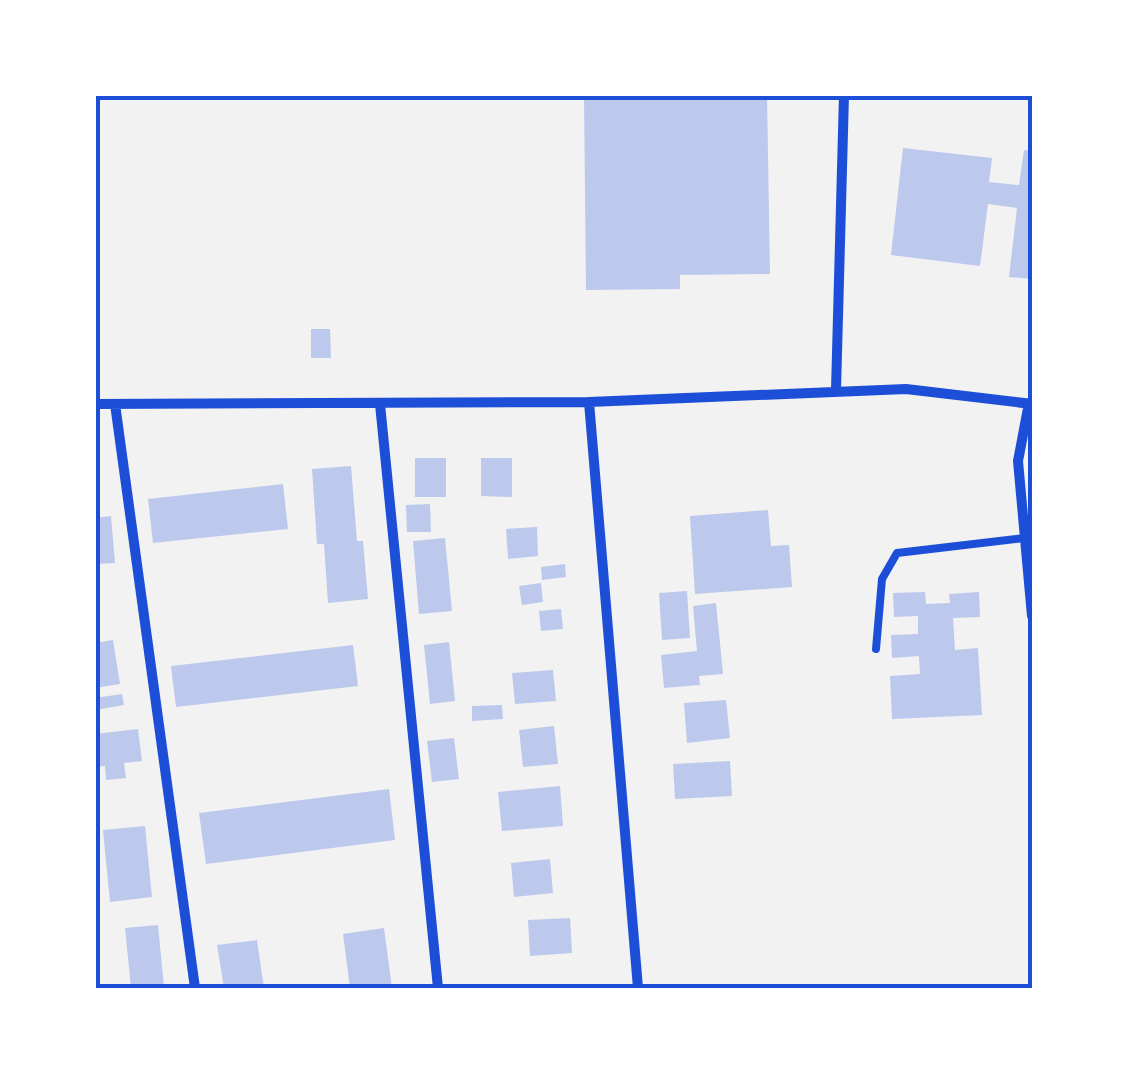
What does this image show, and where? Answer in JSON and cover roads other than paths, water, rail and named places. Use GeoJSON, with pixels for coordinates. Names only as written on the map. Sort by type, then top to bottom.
{"type":"FeatureCollection","features":[{"type":"Feature","properties":{"kind":"street"},"geometry":{"type":"LineString","coordinates":[[836,390],[844,95]]}},
{"type":"Feature","properties":{"kind":"street"},"geometry":{"type":"LineString","coordinates":[[95,404],[589,402],[906,389],[1030,404],[1018,461],[1032,616]]}},
{"type":"Feature","properties":{"kind":"street"},"geometry":{"type":"LineString","coordinates":[[589,402],[638,988]]}},
{"type":"Feature","properties":{"kind":"street"},"geometry":{"type":"LineString","coordinates":[[115,404],[195,988]]}},
{"type":"Feature","properties":{"kind":"street"},"geometry":{"type":"LineString","coordinates":[[380,404],[438,988]]}},
{"type":"Feature","properties":{"kind":"lane"},"geometry":{"type":"LineString","coordinates":[[876,648],[882,579],[897,553],[1025,538]]}}]}
